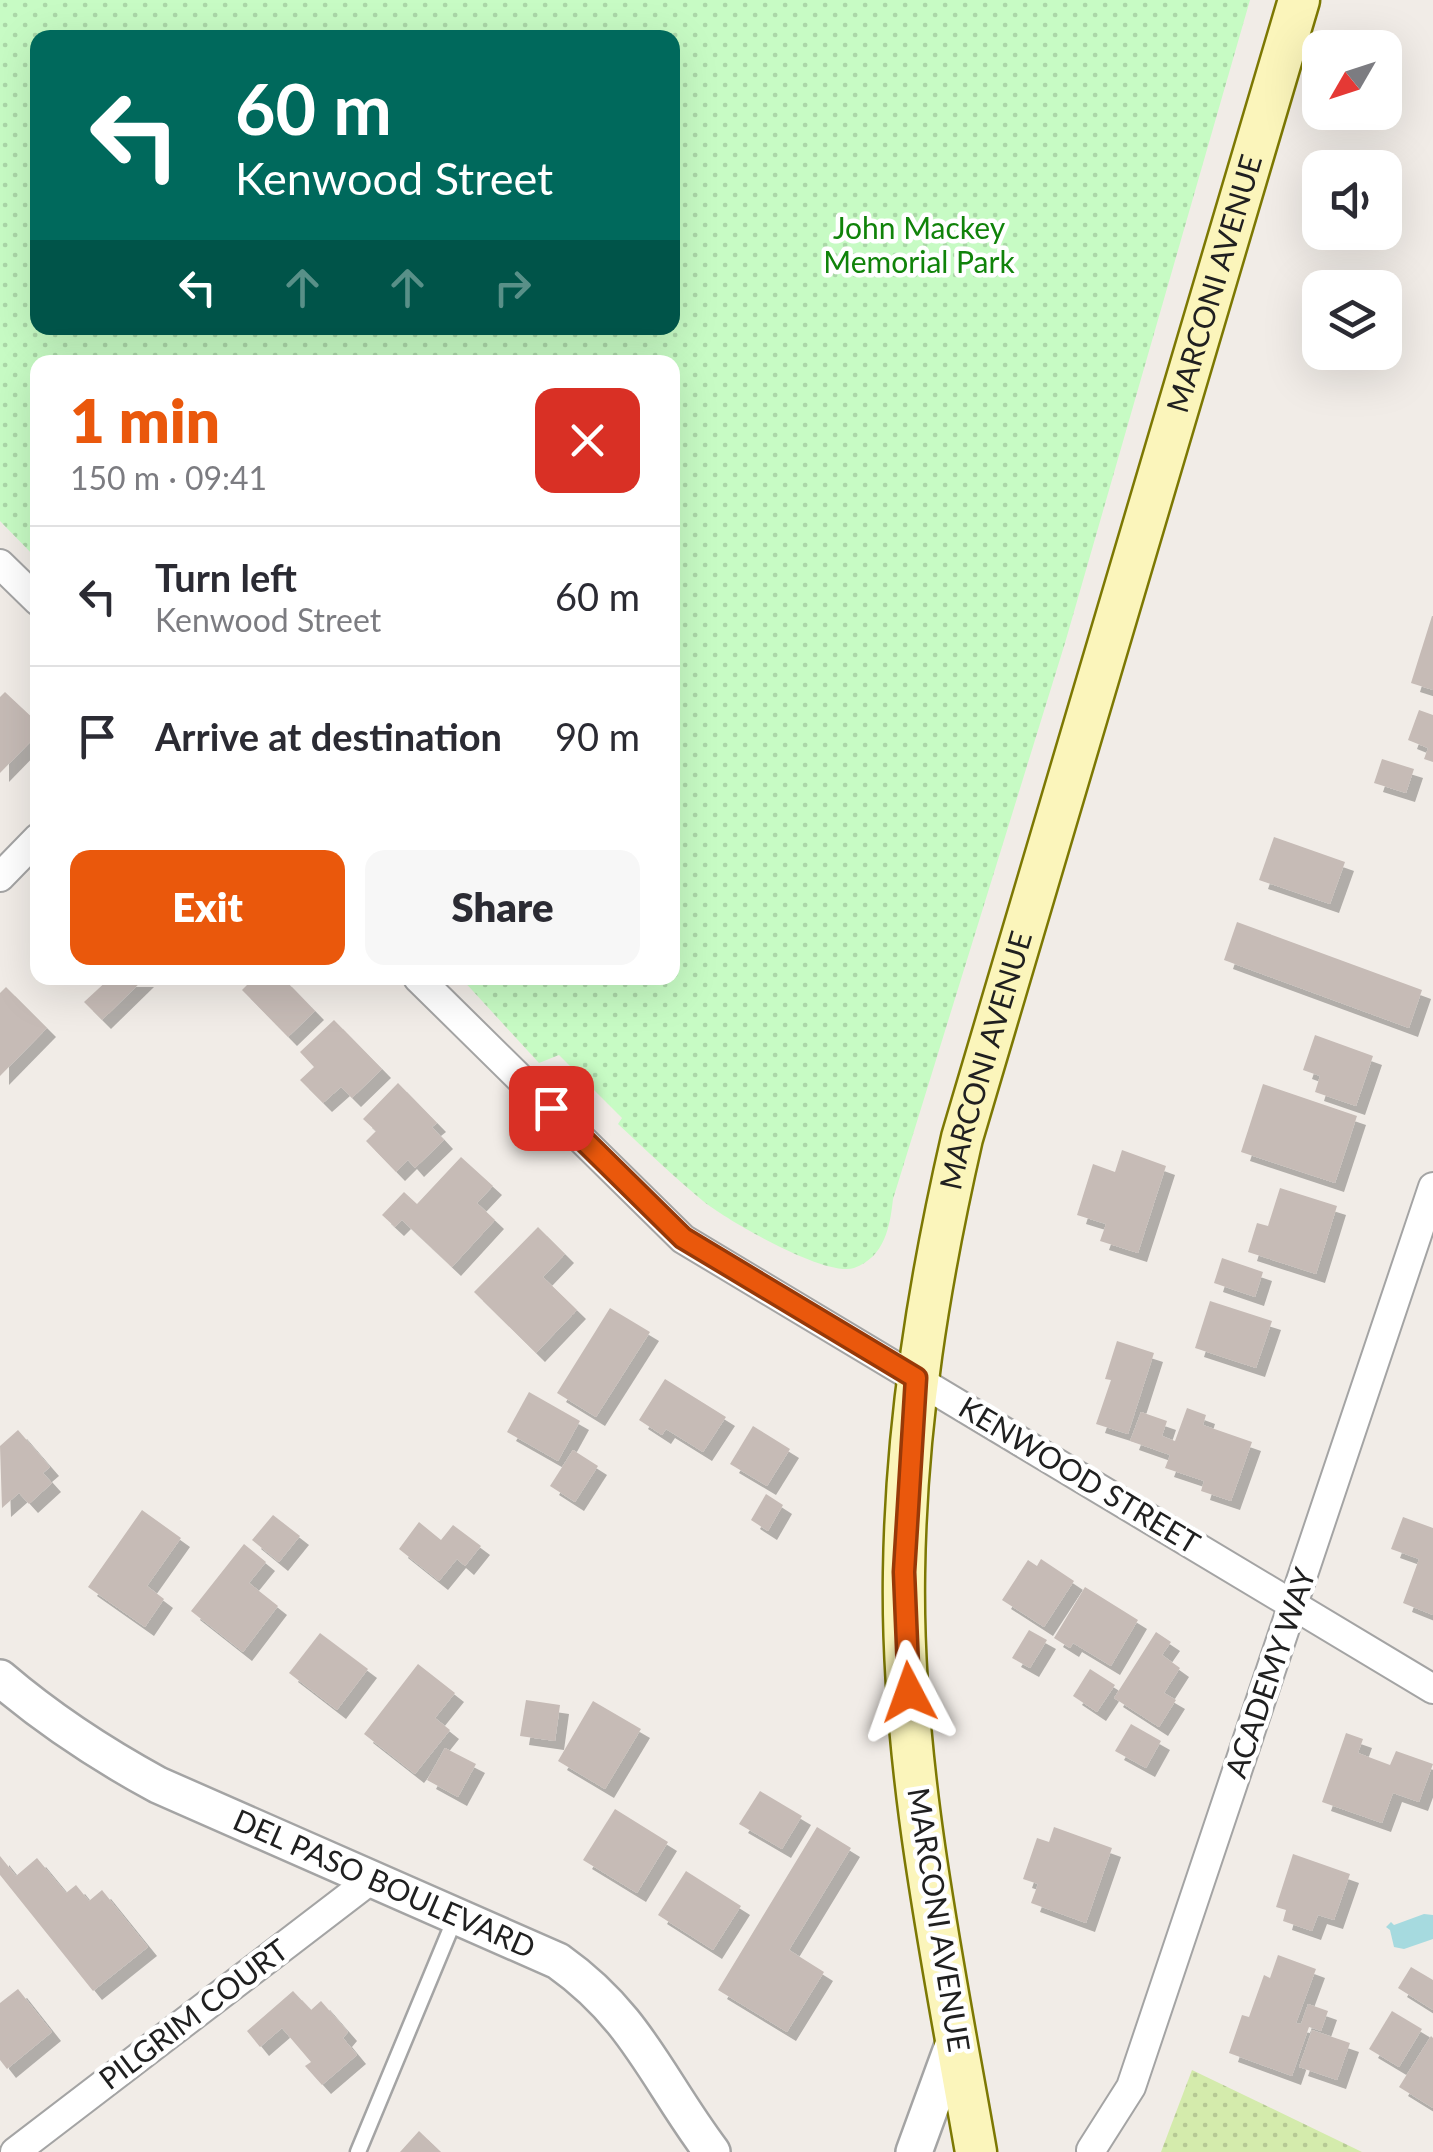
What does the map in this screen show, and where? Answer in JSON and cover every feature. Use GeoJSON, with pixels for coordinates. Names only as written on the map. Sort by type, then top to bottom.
{"type":"FeatureCollection","features":[{"type":"Feature","properties":{"kind":"main road","name":"MARCONI AVENUE"},"geometry":{"type":"LineString","coordinates":[[976,2152],[916,1786],[906,1660],[904,1572],[916,1378],[936,1252],[962,1138],[1299,0]]}},
{"type":"Feature","properties":{"kind":"street"},"geometry":{"type":"LineString","coordinates":[[0,564],[30,593]]}},
{"type":"Feature","properties":{"kind":"street"},"geometry":{"type":"LineString","coordinates":[[0,877],[30,846]]}},
{"type":"Feature","properties":{"kind":"street","name":"KENWOOD STREET"},"geometry":{"type":"LineString","coordinates":[[425,985],[683,1238],[1433,1688]]}},
{"type":"Feature","properties":{"kind":"street","name":"ACADEMY WAY"},"geometry":{"type":"LineString","coordinates":[[1091,2150],[1130,2087],[1433,1187]]}},
{"type":"Feature","properties":{"kind":"street","name":"DEL PASO BOULEVARD"},"geometry":{"type":"LineString","coordinates":[[0,1678],[96,1751],[158,1785],[558,1962],[604,1996],[640,2040],[712,2152]]}},
{"type":"Feature","properties":{"kind":"street","name":"PILGRIM COURT"},"geometry":{"type":"LineString","coordinates":[[15,2152],[373,1878]]}},
{"type":"Feature","properties":{"kind":"street"},"geometry":{"type":"LineString","coordinates":[[914,2152],[956,2037]]}},
{"type":"Feature","properties":{"kind":"lane"},"geometry":{"type":"LineString","coordinates":[[358,2152],[457,1915]]}},
{"type":"Feature","properties":{"kind":"green space","name":"John Mackey Memorial Park"},"geometry":{"type":"Polygon","coordinates":[[[0,0],[1250,0],[1065,643],[893,1199],[888,1230],[873,1256],[854,1268],[840,1269],[800,1256],[703,1201],[618,1124],[622,1118],[559,1055],[539,1063],[467,985],[680,985],[680,355],[30,355],[30,552],[0,521],[0,0]]]}},
{"type":"Feature","properties":{"kind":"green space"},"geometry":{"type":"Polygon","coordinates":[[[1192,2070],[1362,2152],[1161,2152],[1192,2070]]]}},
{"type":"Feature","properties":{"kind":"water"},"geometry":{"type":"Polygon","coordinates":[[[1424,1914],[1433,1915],[1433,1939],[1404,1949],[1394,1947],[1386,1927],[1391,1922],[1394,1925],[1424,1914]]]}},
{"type":"Feature","properties":{"kind":"building"},"geometry":{"type":"Polygon","coordinates":[[[1433,616],[1433,690],[1411,683],[1433,616]]]}},
{"type":"Feature","properties":{"kind":"building"},"geometry":{"type":"Polygon","coordinates":[[[5,692],[30,715],[30,742],[0,773],[0,697],[5,692]]]}},
{"type":"Feature","properties":{"kind":"building"},"geometry":{"type":"Polygon","coordinates":[[[1419,710],[1433,715],[1433,762],[1424,759],[1428,748],[1408,740],[1419,710]]]}},
{"type":"Feature","properties":{"kind":"building"},"geometry":{"type":"Polygon","coordinates":[[[1382,759],[1414,769],[1406,793],[1374,783],[1382,759]]]}},
{"type":"Feature","properties":{"kind":"building"},"geometry":{"type":"Polygon","coordinates":[[[1274,837],[1345,862],[1330,904],[1259,880],[1274,837]]]}},
{"type":"Feature","properties":{"kind":"building"},"geometry":{"type":"Polygon","coordinates":[[[1237,922],[1422,990],[1409,1028],[1224,960],[1237,922]]]}},
{"type":"Feature","properties":{"kind":"building"},"geometry":{"type":"Polygon","coordinates":[[[102,985],[138,985],[102,1020],[84,1002],[102,985]]]}},
{"type":"Feature","properties":{"kind":"building"},"geometry":{"type":"Polygon","coordinates":[[[247,985],[290,985],[315,1011],[288,1037],[242,990],[247,985]]]}},
{"type":"Feature","properties":{"kind":"building"},"geometry":{"type":"Polygon","coordinates":[[[6,987],[47,1028],[0,1076],[0,993],[6,987]]]}},
{"type":"Feature","properties":{"kind":"building"},"geometry":{"type":"Polygon","coordinates":[[[334,1020],[382,1069],[352,1098],[341,1087],[323,1103],[300,1080],[314,1067],[300,1052],[334,1020]]]}},
{"type":"Feature","properties":{"kind":"building"},"geometry":{"type":"Polygon","coordinates":[[[1315,1035],[1373,1056],[1356,1106],[1315,1092],[1320,1076],[1303,1070],[1315,1035]]]}},
{"type":"Feature","properties":{"kind":"building"},"geometry":{"type":"Polygon","coordinates":[[[398,1083],[437,1123],[432,1127],[444,1140],[415,1168],[408,1160],[396,1172],[366,1141],[376,1131],[363,1119],[398,1083]]]}},
{"type":"Feature","properties":{"kind":"building"},"geometry":{"type":"Polygon","coordinates":[[[1263,1084],[1357,1116],[1335,1183],[1241,1152],[1263,1084]]]}},
{"type":"Feature","properties":{"kind":"building"},"geometry":{"type":"Polygon","coordinates":[[[1122,1150],[1166,1166],[1138,1253],[1100,1241],[1106,1224],[1077,1215],[1093,1164],[1115,1172],[1122,1150]]]}},
{"type":"Feature","properties":{"kind":"building"},"geometry":{"type":"Polygon","coordinates":[[[461,1157],[493,1186],[477,1203],[495,1220],[452,1267],[402,1220],[395,1227],[382,1215],[404,1192],[417,1204],[461,1157]]]}},
{"type":"Feature","properties":{"kind":"building"},"geometry":{"type":"Polygon","coordinates":[[[1280,1188],[1337,1206],[1316,1274],[1248,1252],[1257,1223],[1268,1226],[1280,1188]]]}},
{"type":"Feature","properties":{"kind":"building"},"geometry":{"type":"Polygon","coordinates":[[[538,1227],[565,1254],[543,1277],[577,1310],[536,1353],[474,1292],[538,1227]]]}},
{"type":"Feature","properties":{"kind":"building"},"geometry":{"type":"Polygon","coordinates":[[[1222,1258],[1263,1272],[1255,1297],[1214,1283],[1222,1258]]]}},
{"type":"Feature","properties":{"kind":"building"},"geometry":{"type":"Polygon","coordinates":[[[1210,1301],[1272,1321],[1256,1368],[1195,1348],[1210,1301]]]}},
{"type":"Feature","properties":{"kind":"building"},"geometry":{"type":"Polygon","coordinates":[[[610,1308],[650,1332],[596,1417],[557,1393],[610,1308]]]}},
{"type":"Feature","properties":{"kind":"building"},"geometry":{"type":"Polygon","coordinates":[[[1117,1341],[1154,1353],[1128,1434],[1096,1424],[1111,1380],[1105,1379],[1117,1341]]]}},
{"type":"Feature","properties":{"kind":"building"},"geometry":{"type":"Polygon","coordinates":[[[665,1379],[726,1417],[703,1452],[666,1429],[662,1435],[639,1420],[665,1379]]]}},
{"type":"Feature","properties":{"kind":"building"},"geometry":{"type":"Polygon","coordinates":[[[529,1392],[580,1421],[558,1461],[507,1432],[529,1392]]]}},
{"type":"Feature","properties":{"kind":"building"},"geometry":{"type":"Polygon","coordinates":[[[1187,1408],[1206,1415],[1203,1425],[1252,1442],[1231,1501],[1201,1491],[1204,1481],[1165,1468],[1170,1455],[1130,1441],[1141,1412],[1167,1421],[1162,1436],[1175,1441],[1187,1408]]]}},
{"type":"Feature","properties":{"kind":"building"},"geometry":{"type":"Polygon","coordinates":[[[753,1426],[790,1449],[767,1486],[730,1464],[753,1426]]]}},
{"type":"Feature","properties":{"kind":"building"},"geometry":{"type":"Polygon","coordinates":[[[18,1430],[50,1467],[43,1473],[52,1483],[29,1504],[19,1493],[2,1508],[0,1446],[18,1430]]]}},
{"type":"Feature","properties":{"kind":"building"},"geometry":{"type":"Polygon","coordinates":[[[573,1450],[598,1466],[575,1502],[550,1486],[573,1450]]]}},
{"type":"Feature","properties":{"kind":"building"},"geometry":{"type":"Polygon","coordinates":[[[766,1494],[783,1505],[768,1531],[751,1520],[766,1494]]]}},
{"type":"Feature","properties":{"kind":"building"},"geometry":{"type":"Polygon","coordinates":[[[142,1510],[181,1538],[147,1586],[164,1599],[145,1627],[88,1587],[142,1510]]]}},
{"type":"Feature","properties":{"kind":"building"},"geometry":{"type":"Polygon","coordinates":[[[273,1515],[300,1536],[279,1562],[252,1540],[273,1515]]]}},
{"type":"Feature","properties":{"kind":"building"},"geometry":{"type":"Polygon","coordinates":[[[1403,1517],[1433,1528],[1433,1615],[1403,1603],[1419,1559],[1391,1549],[1403,1517]]]}},
{"type":"Feature","properties":{"kind":"building"},"geometry":{"type":"Polygon","coordinates":[[[419,1522],[441,1540],[453,1525],[481,1546],[465,1566],[457,1559],[439,1581],[399,1549],[419,1522]]]}},
{"type":"Feature","properties":{"kind":"building"},"geometry":{"type":"Polygon","coordinates":[[[244,1544],[266,1562],[249,1583],[278,1606],[243,1652],[191,1611],[244,1544]]]}},
{"type":"Feature","properties":{"kind":"building"},"geometry":{"type":"Polygon","coordinates":[[[1041,1559],[1074,1581],[1044,1627],[1002,1600],[1028,1560],[1037,1566],[1041,1559]]]}},
{"type":"Feature","properties":{"kind":"building"},"geometry":{"type":"Polygon","coordinates":[[[1085,1587],[1138,1620],[1111,1666],[1073,1643],[1070,1648],[1054,1638],[1085,1587]]]}},
{"type":"Feature","properties":{"kind":"building"},"geometry":{"type":"Polygon","coordinates":[[[1029,1630],[1047,1640],[1030,1668],[1012,1658],[1029,1630]]]}},
{"type":"Feature","properties":{"kind":"building"},"geometry":{"type":"Polygon","coordinates":[[[1156,1632],[1171,1642],[1162,1655],[1180,1668],[1164,1693],[1176,1700],[1159,1727],[1114,1698],[1156,1632]]]}},
{"type":"Feature","properties":{"kind":"building"},"geometry":{"type":"Polygon","coordinates":[[[320,1633],[368,1669],[337,1710],[289,1673],[320,1633]]]}},
{"type":"Feature","properties":{"kind":"building"},"geometry":{"type":"Polygon","coordinates":[[[418,1664],[455,1693],[435,1718],[450,1730],[415,1774],[364,1734],[418,1664]]]}},
{"type":"Feature","properties":{"kind":"building"},"geometry":{"type":"Polygon","coordinates":[[[1090,1669],[1115,1685],[1097,1712],[1073,1696],[1090,1669]]]}},
{"type":"Feature","properties":{"kind":"building"},"geometry":{"type":"Polygon","coordinates":[[[526,1700],[560,1705],[555,1741],[520,1736],[526,1700]]]}},
{"type":"Feature","properties":{"kind":"building"},"geometry":{"type":"Polygon","coordinates":[[[593,1701],[641,1729],[605,1789],[558,1761],[593,1701]]]}},
{"type":"Feature","properties":{"kind":"building"},"geometry":{"type":"Polygon","coordinates":[[[1131,1724],[1161,1741],[1146,1768],[1115,1751],[1131,1724]]]}},
{"type":"Feature","properties":{"kind":"building"},"geometry":{"type":"Polygon","coordinates":[[[1346,1733],[1363,1739],[1358,1753],[1390,1765],[1396,1751],[1433,1764],[1419,1802],[1393,1793],[1382,1823],[1322,1802],[1346,1733]]]}},
{"type":"Feature","properties":{"kind":"building"},"geometry":{"type":"Polygon","coordinates":[[[445,1748],[476,1764],[458,1797],[427,1780],[445,1748]]]}},
{"type":"Feature","properties":{"kind":"building"},"geometry":{"type":"Polygon","coordinates":[[[760,1791],[802,1816],[782,1849],[739,1824],[760,1791]]]}},
{"type":"Feature","properties":{"kind":"building"},"geometry":{"type":"Polygon","coordinates":[[[615,1809],[668,1842],[637,1893],[583,1860],[615,1809]]]}},
{"type":"Feature","properties":{"kind":"building"},"geometry":{"type":"Polygon","coordinates":[[[817,1827],[851,1848],[789,1950],[824,1972],[787,2032],[718,1990],[817,1827]]]}},
{"type":"Feature","properties":{"kind":"building"},"geometry":{"type":"Polygon","coordinates":[[[1054,1827],[1112,1848],[1086,1923],[1031,1903],[1038,1884],[1023,1879],[1037,1838],[1049,1842],[1054,1827]]]}},
{"type":"Feature","properties":{"kind":"building"},"geometry":{"type":"Polygon","coordinates":[[[1293,1854],[1350,1874],[1334,1920],[1318,1915],[1312,1931],[1283,1921],[1286,1910],[1276,1907],[1293,1854]]]}},
{"type":"Feature","properties":{"kind":"building"},"geometry":{"type":"Polygon","coordinates":[[[0,1856],[16,1876],[37,1858],[66,1893],[76,1885],[89,1901],[102,1890],[148,1947],[93,1991],[0,1875],[0,1856]]]}},
{"type":"Feature","properties":{"kind":"building"},"geometry":{"type":"Polygon","coordinates":[[[686,1871],[741,1906],[713,1950],[658,1915],[686,1871]]]}},
{"type":"Feature","properties":{"kind":"building"},"geometry":{"type":"Polygon","coordinates":[[[1278,1955],[1316,1969],[1296,2023],[1301,2024],[1308,2004],[1328,2011],[1321,2031],[1309,2027],[1292,2076],[1229,2053],[1242,2015],[1249,2017],[1264,1975],[1270,1978],[1278,1955]]]}},
{"type":"Feature","properties":{"kind":"building"},"geometry":{"type":"Polygon","coordinates":[[[1411,1967],[1433,1980],[1433,2010],[1398,1988],[1411,1967]]]}},
{"type":"Feature","properties":{"kind":"building"},"geometry":{"type":"Polygon","coordinates":[[[18,1989],[52,2032],[7,2069],[0,2060],[0,2003],[18,1989]]]}},
{"type":"Feature","properties":{"kind":"building"},"geometry":{"type":"Polygon","coordinates":[[[293,1991],[311,2010],[321,2001],[348,2032],[343,2038],[357,2055],[322,2085],[305,2066],[311,2062],[282,2028],[260,2047],[247,2031],[293,1991]]]}},
{"type":"Feature","properties":{"kind":"building"},"geometry":{"type":"Polygon","coordinates":[[[1392,2011],[1422,2029],[1399,2067],[1369,2049],[1392,2011]]]}},
{"type":"Feature","properties":{"kind":"building"},"geometry":{"type":"Polygon","coordinates":[[[1312,2030],[1350,2043],[1337,2080],[1299,2067],[1312,2030]]]}},
{"type":"Feature","properties":{"kind":"building"},"geometry":{"type":"Polygon","coordinates":[[[1433,2038],[1433,2108],[1399,2087],[1433,2038]]]}},
{"type":"Feature","properties":{"kind":"building"},"geometry":{"type":"Polygon","coordinates":[[[419,2131],[441,2152],[400,2152],[419,2131]]]}},
{"type":"Feature","properties":{"kind":"route"},"geometry":{"type":"LineString","coordinates":[[551,1108],[683,1238],[916,1378],[904,1572],[909,1692]]}}]}
